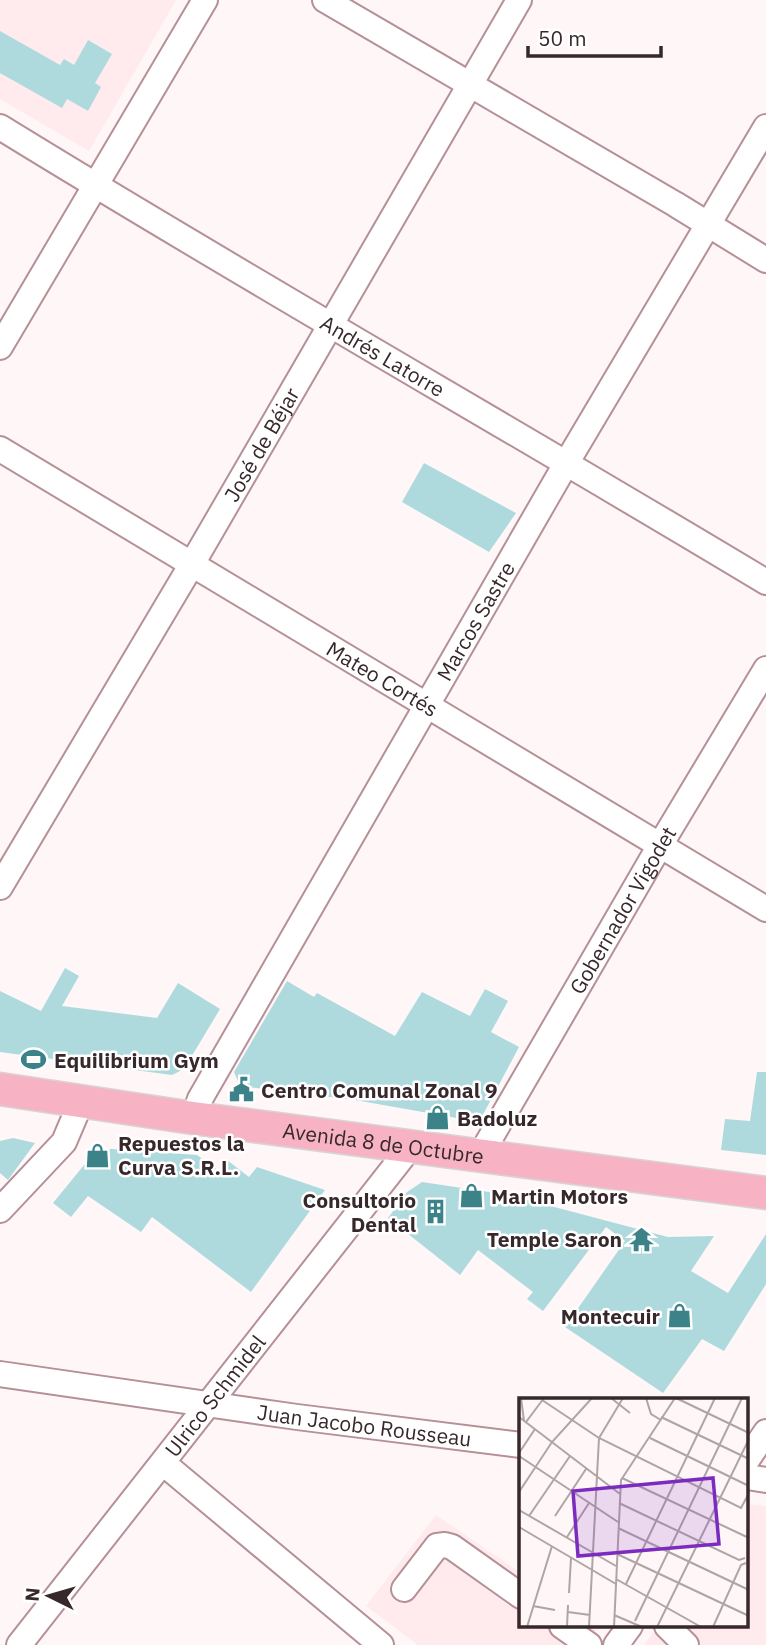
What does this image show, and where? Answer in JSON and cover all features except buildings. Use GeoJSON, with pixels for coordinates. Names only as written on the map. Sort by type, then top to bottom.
{"type":"FeatureCollection","features":[{"type":"Feature","properties":{"kind":"main road","name":"Avenida 8 de Octubre"},"geometry":{"type":"LineString","coordinates":[[0,1089],[192,1118],[766,1193]]}},
{"type":"Feature","properties":{"kind":"street"},"geometry":{"type":"LineString","coordinates":[[0,347],[205,0]]}},
{"type":"Feature","properties":{"kind":"street"},"geometry":{"type":"LineString","coordinates":[[325,0],[766,260]]}},
{"type":"Feature","properties":{"kind":"street","name":"José de Béjar"},"geometry":{"type":"LineString","coordinates":[[0,887],[192,564],[519,0]]}},
{"type":"Feature","properties":{"kind":"street","name":"Andrés Latorre"},"geometry":{"type":"LineString","coordinates":[[0,127],[96,187],[567,462],[766,582]]}},
{"type":"Feature","properties":{"kind":"street","name":"Marcos Sastre"},"geometry":{"type":"LineString","coordinates":[[192,1118],[567,462],[766,127]]}},
{"type":"Feature","properties":{"kind":"street","name":"Mateo Cortés"},"geometry":{"type":"LineString","coordinates":[[0,449],[766,909]]}},
{"type":"Feature","properties":{"kind":"street","name":"Gobernador Vigodet"},"geometry":{"type":"LineString","coordinates":[[481,1154],[659,846],[766,669]]}},
{"type":"Feature","properties":{"kind":"street"},"geometry":{"type":"LineString","coordinates":[[0,1210],[64,1142],[81,1102]]}},
{"type":"Feature","properties":{"kind":"street","name":"Ulrico Schmidel"},"geometry":{"type":"LineString","coordinates":[[19,1645],[411,1146]]}},
{"type":"Feature","properties":{"kind":"street","name":"Juan Jacobo Rousseau"},"geometry":{"type":"LineString","coordinates":[[0,1374],[519,1445]]}},
{"type":"Feature","properties":{"kind":"street"},"geometry":{"type":"LineString","coordinates":[[748,1459],[766,1432]]}},
{"type":"Feature","properties":{"kind":"street"},"geometry":{"type":"LineString","coordinates":[[163,1463],[381,1645]]}},
{"type":"Feature","properties":{"kind":"street"},"geometry":{"type":"LineString","coordinates":[[748,1477],[766,1480]]}},
{"type":"Feature","properties":{"kind":"street"},"geometry":{"type":"LineString","coordinates":[[404,1589],[437,1546],[444,1545],[452,1547],[519,1595]]}},
{"type":"Feature","properties":{"kind":"street"},"geometry":{"type":"LineString","coordinates":[[565,1628],[589,1645]]}},
{"type":"Feature","properties":{"kind":"street"},"geometry":{"type":"LineString","coordinates":[[616,1645],[629,1628]]}},
{"type":"Feature","properties":{"kind":"street"},"geometry":{"type":"LineString","coordinates":[[669,1628],[686,1645]]}},
{"type":"Feature","properties":{"kind":"shaded area"},"geometry":{"type":"Polygon","coordinates":[[[0,0],[176,0],[89,151],[0,99],[0,0]]]}},
{"type":"Feature","properties":{"kind":"shaded area"},"geometry":{"type":"Polygon","coordinates":[[[748,1504],[766,1506],[766,1645],[644,1645],[657,1628],[748,1628],[748,1504]]]}},
{"type":"Feature","properties":{"kind":"shaded area"},"geometry":{"type":"Polygon","coordinates":[[[436,1515],[519,1572],[519,1628],[598,1628],[587,1645],[418,1645],[366,1606],[436,1515]]]}},
{"type":"Feature","properties":{"kind":"place","name":"Equilibrium Gym"},"geometry":{"type":"Point","coordinates":[34,1060]}},
{"type":"Feature","properties":{"kind":"place","name":"Centro Comunal Zonal 9"},"geometry":{"type":"Point","coordinates":[241,1090]}},
{"type":"Feature","properties":{"kind":"place","name":"Badoluz"},"geometry":{"type":"Point","coordinates":[437,1118]}},
{"type":"Feature","properties":{"kind":"place","name":"Repuestos la Curva S.R.L."},"geometry":{"type":"Point","coordinates":[98,1155]}},
{"type":"Feature","properties":{"kind":"place","name":"Martin Motors"},"geometry":{"type":"Point","coordinates":[471,1196]}},
{"type":"Feature","properties":{"kind":"place","name":"Consultorio Dental"},"geometry":{"type":"Point","coordinates":[436,1212]}},
{"type":"Feature","properties":{"kind":"place","name":"Temple Saron"},"geometry":{"type":"Point","coordinates":[642,1239]}},
{"type":"Feature","properties":{"kind":"place","name":"Montecuir"},"geometry":{"type":"Point","coordinates":[680,1316]}}]}
